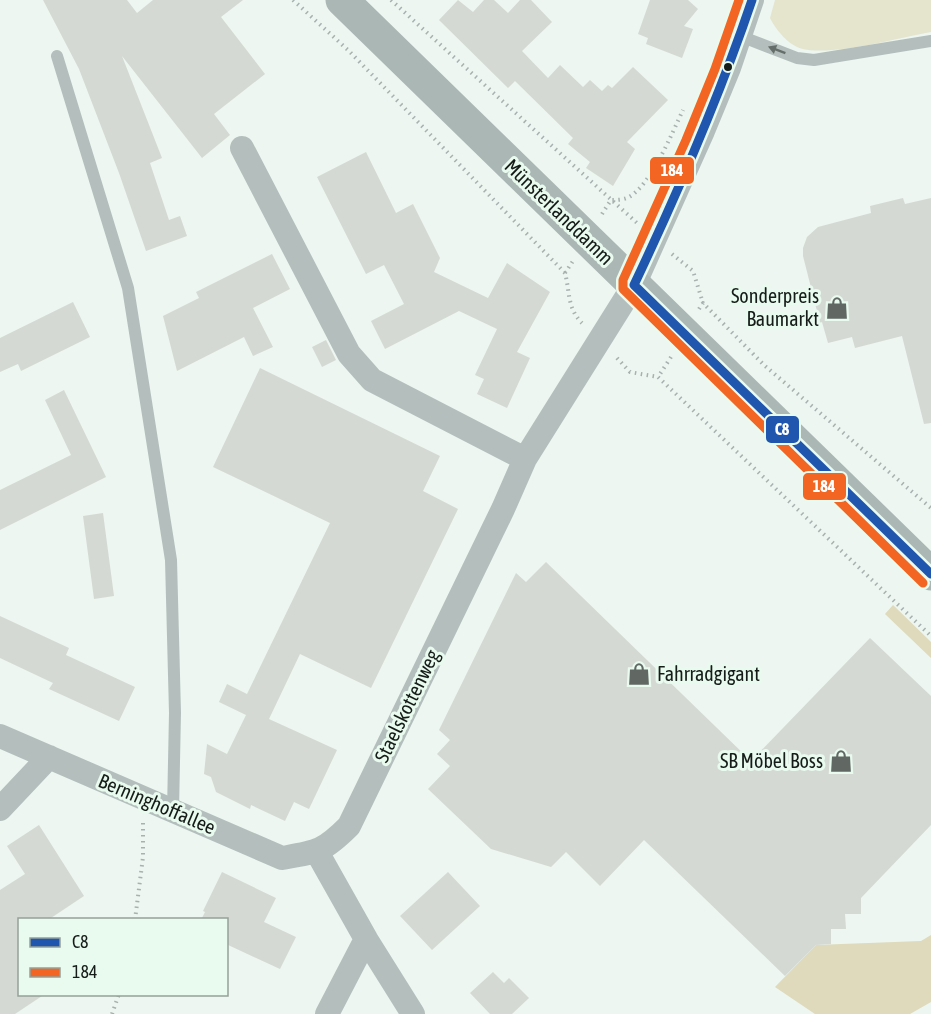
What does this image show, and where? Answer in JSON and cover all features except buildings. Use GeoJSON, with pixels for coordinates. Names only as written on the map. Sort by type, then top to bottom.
{"type":"FeatureCollection","features":[{"type":"Feature","properties":{"kind":"main road","name":"Münsterlanddamm"},"geometry":{"type":"LineString","coordinates":[[342,0],[931,574]]}},
{"type":"Feature","properties":{"kind":"street","name":"Staelskottenweg"},"geometry":{"type":"LineString","coordinates":[[317,852],[334,841],[349,826],[525,459],[634,285],[703,131],[752,0]]}},
{"type":"Feature","properties":{"kind":"street"},"geometry":{"type":"LineString","coordinates":[[242,148],[349,354],[372,380],[525,459]]}},
{"type":"Feature","properties":{"kind":"street","name":"Berninghoffallee"},"geometry":{"type":"LineString","coordinates":[[0,735],[282,858],[317,852]]}},
{"type":"Feature","properties":{"kind":"street"},"geometry":{"type":"LineString","coordinates":[[0,809],[49,757]]}},
{"type":"Feature","properties":{"kind":"street"},"geometry":{"type":"LineString","coordinates":[[317,852],[366,939],[413,1014]]}},
{"type":"Feature","properties":{"kind":"street"},"geometry":{"type":"LineString","coordinates":[[327,1014],[366,939]]}},
{"type":"Feature","properties":{"kind":"lane"},"geometry":{"type":"LineString","coordinates":[[740,36],[797,58],[814,60],[931,41]]}},
{"type":"Feature","properties":{"kind":"lane"},"geometry":{"type":"LineString","coordinates":[[57,56],[128,288],[171,560],[176,713],[173,811]]}},
{"type":"Feature","properties":{"kind":"path"},"geometry":{"type":"LineString","coordinates":[[293,0],[348,50],[565,273],[569,289],[569,303],[577,318],[630,372],[658,377],[931,636]]}},
{"type":"Feature","properties":{"kind":"path"},"geometry":{"type":"LineString","coordinates":[[391,0],[610,200],[693,271],[703,303],[764,364],[931,508]]}},
{"type":"Feature","properties":{"kind":"path"},"geometry":{"type":"LineString","coordinates":[[610,200],[628,198],[641,188],[684,108]]}},
{"type":"Feature","properties":{"kind":"path"},"geometry":{"type":"LineString","coordinates":[[658,377],[703,303]]}},
{"type":"Feature","properties":{"kind":"path"},"geometry":{"type":"LineString","coordinates":[[135,918],[143,857],[142,798]]}},
{"type":"Feature","properties":{"kind":"path"},"geometry":{"type":"LineString","coordinates":[[112,1014],[118,996]]}},
{"type":"Feature","properties":{"kind":"green space"},"geometry":{"type":"Polygon","coordinates":[[[775,0],[931,0],[931,32],[848,48],[816,51],[803,49],[788,41],[770,18],[775,0]]]}},
{"type":"Feature","properties":{"kind":"shaded area"},"geometry":{"type":"Polygon","coordinates":[[[893,605],[931,642],[931,658],[885,614],[893,605]]]}},
{"type":"Feature","properties":{"kind":"shaded area"},"geometry":{"type":"Polygon","coordinates":[[[931,935],[931,1002],[910,1014],[815,1014],[775,987],[816,945],[921,941],[931,935]]]}},
{"type":"Feature","properties":{"kind":"transit line","name":"184"},"geometry":{"type":"LineString","coordinates":[[739,0],[715,69],[623,280],[623,289],[923,583]]}},
{"type":"Feature","properties":{"kind":"transit line","name":"C8"},"geometry":{"type":"LineString","coordinates":[[634,285],[697,144],[752,0]]}},
{"type":"Feature","properties":{"kind":"transit line","name":"C8"},"geometry":{"type":"LineString","coordinates":[[634,285],[931,574]]}},
{"type":"Feature","properties":{"kind":"place","name":"Sonderpreis Baumarkt"},"geometry":{"type":"Point","coordinates":[837,308]}},
{"type":"Feature","properties":{"kind":"place","name":"Fahrradgigant"},"geometry":{"type":"Point","coordinates":[639,674]}},
{"type":"Feature","properties":{"kind":"place","name":"SB Möbel Boss"},"geometry":{"type":"Point","coordinates":[841,761]}}]}
